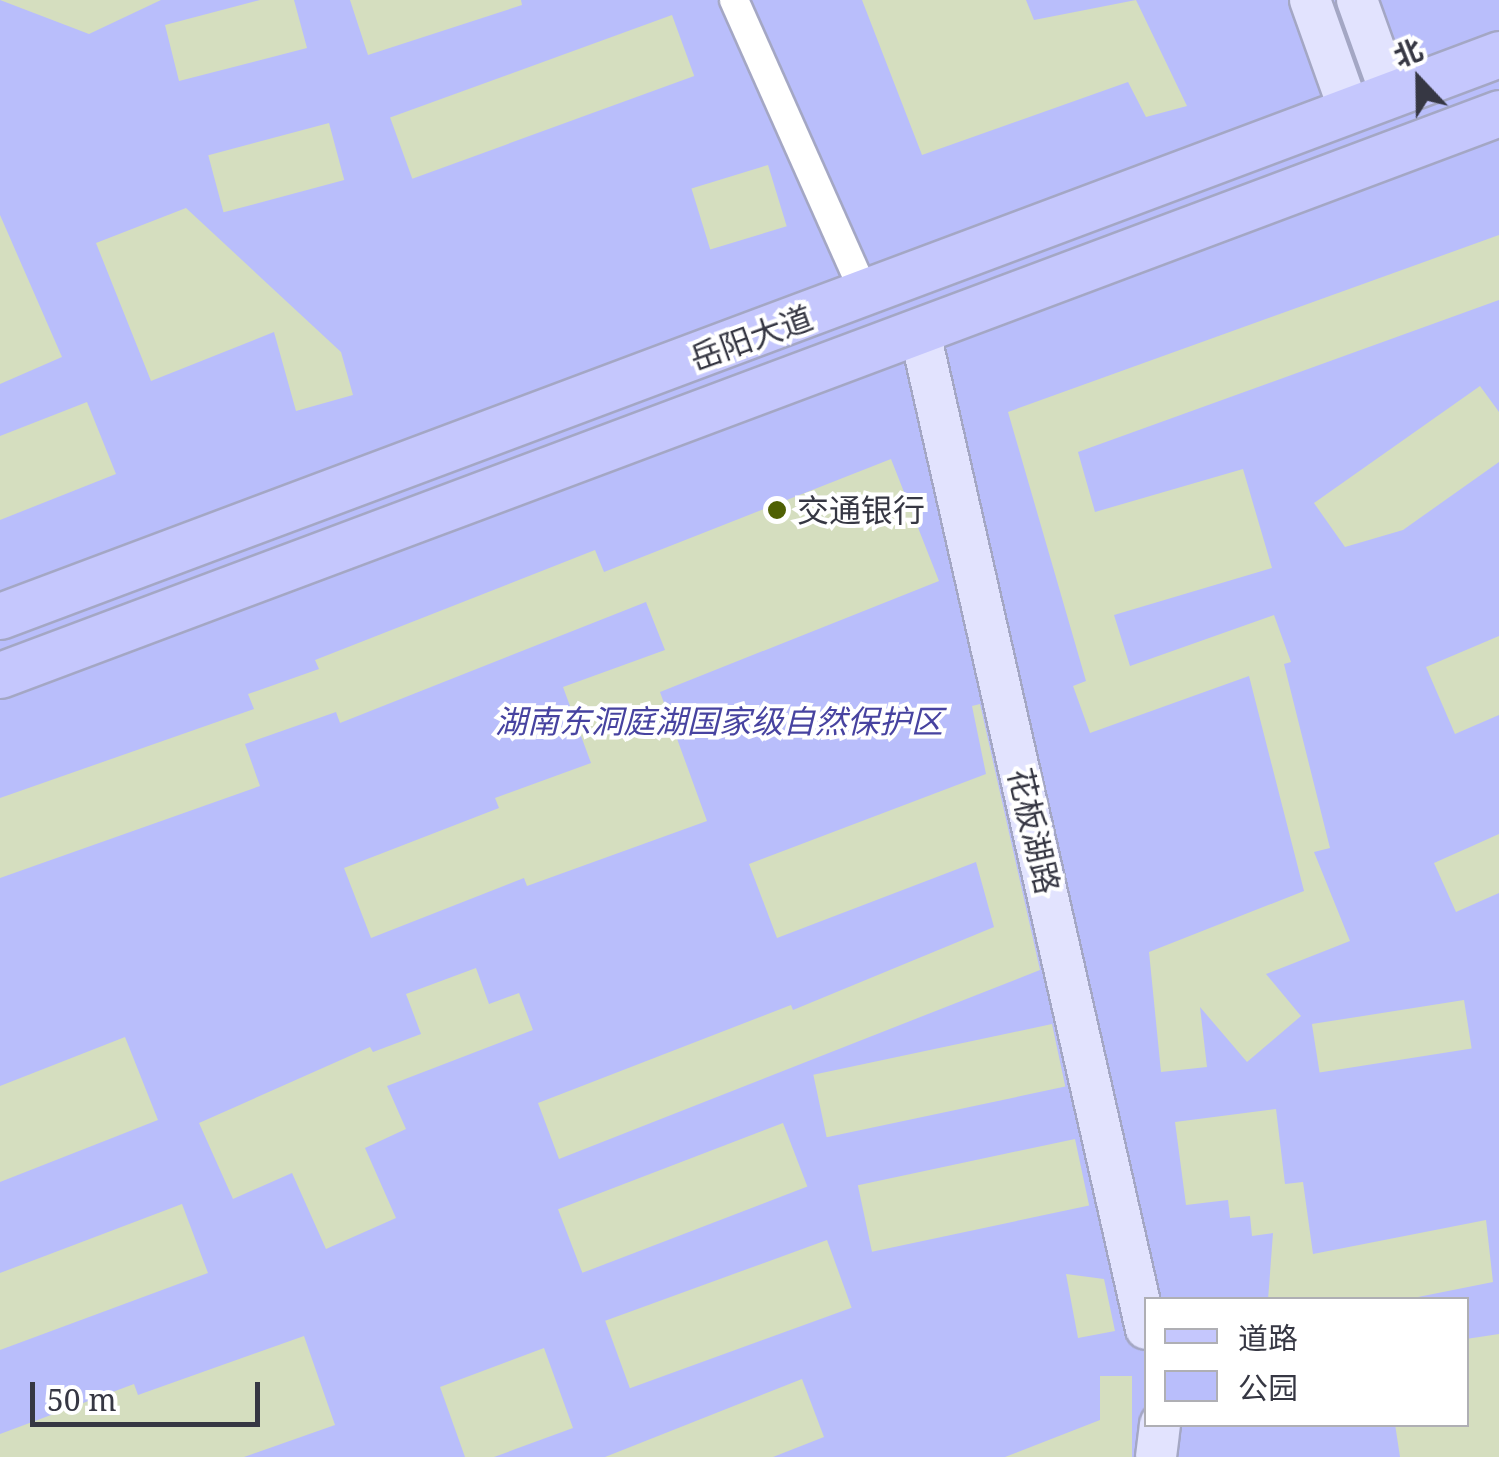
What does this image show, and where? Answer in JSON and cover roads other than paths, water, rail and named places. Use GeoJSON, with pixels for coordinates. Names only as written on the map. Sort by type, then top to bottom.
{"type":"FeatureCollection","features":[{"type":"Feature","properties":{"kind":"main road","name":"岳阳大道"},"geometry":{"type":"LineString","coordinates":[[0,616],[866,296],[1348,108],[1499,54]]}},
{"type":"Feature","properties":{"kind":"main road","name":"岳阳大道"},"geometry":{"type":"LineString","coordinates":[[0,676],[1499,113]]}},
{"type":"Feature","properties":{"kind":"street"},"geometry":{"type":"LineString","coordinates":[[734,0],[866,296]]}},
{"type":"Feature","properties":{"kind":"street"},"geometry":{"type":"LineString","coordinates":[[1310,0],[1348,108]]}},
{"type":"Feature","properties":{"kind":"street"},"geometry":{"type":"LineString","coordinates":[[1357,0],[1391,94]]}},
{"type":"Feature","properties":{"kind":"street","name":"花板湖路"},"geometry":{"type":"LineString","coordinates":[[920,333],[1144,1320]]}},
{"type":"Feature","properties":{"kind":"street"},"geometry":{"type":"LineString","coordinates":[[1156,1457],[1160,1427]]}},
{"type":"Feature","properties":{"kind":"place","name":"交通银行"},"geometry":{"type":"Point","coordinates":[777,510]}},
{"type":"Feature","properties":{"kind":"park label","name":"湖南东洞庭湖国家级自然保护区"},"geometry":{"type":"Point","coordinates":[719,721]}}]}
